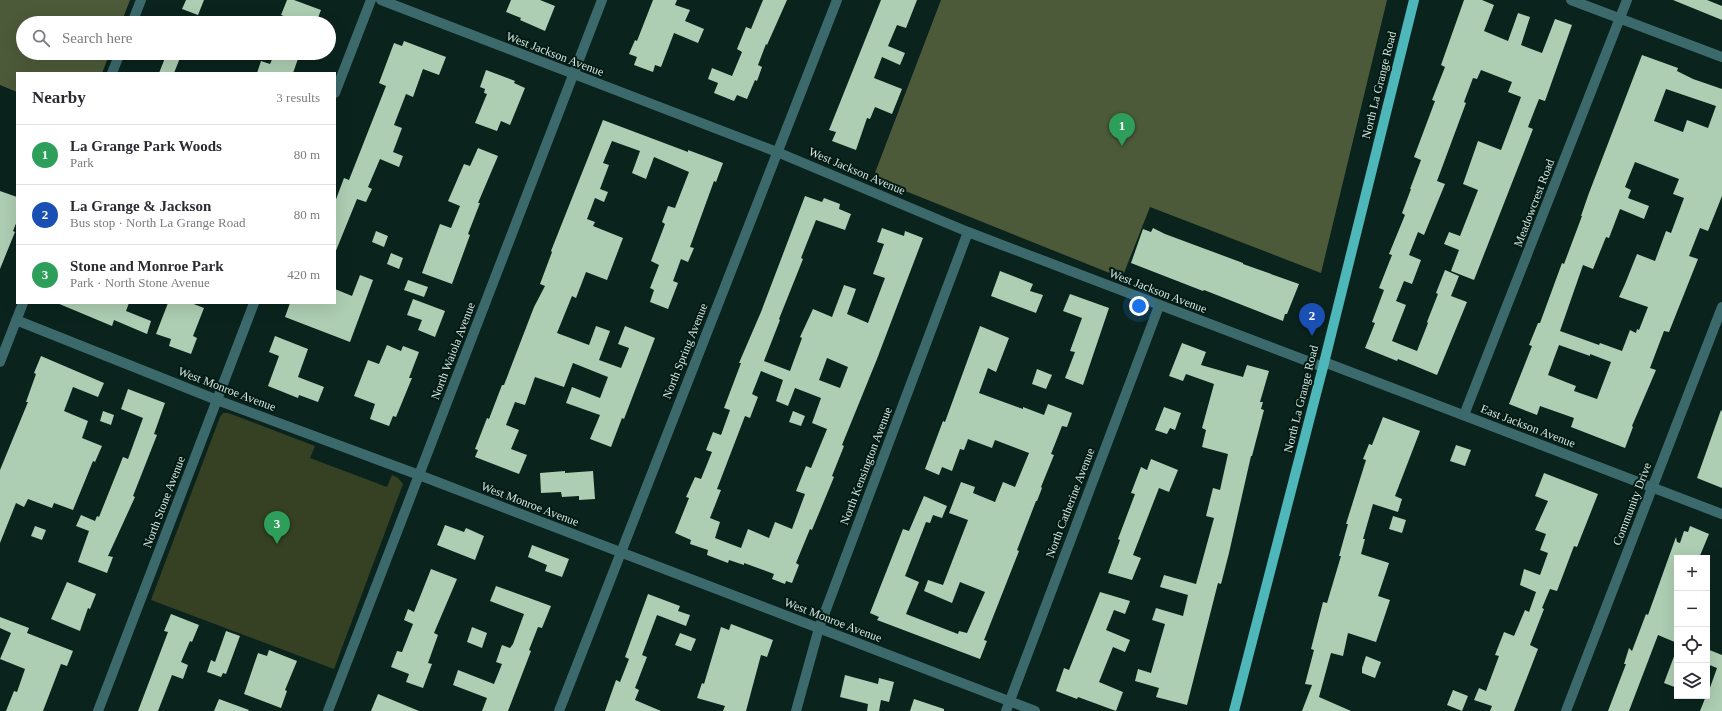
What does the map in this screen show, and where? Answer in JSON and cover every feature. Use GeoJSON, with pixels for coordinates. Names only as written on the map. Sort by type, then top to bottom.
{"type":"FeatureCollection","features":[{"type":"Feature","properties":{"kind":"main road","name":"North La Grange Road"},"geometry":{"type":"LineString","coordinates":[[1234,711],[1324,364],[1414,0]]}},
{"type":"Feature","properties":{"kind":"street"},"geometry":{"type":"LineString","coordinates":[[135,16],[141,0]]}},
{"type":"Feature","properties":{"kind":"street"},"geometry":{"type":"LineString","coordinates":[[336,90],[371,0]]}},
{"type":"Feature","properties":{"kind":"street","name":"West Jackson Avenue"},"geometry":{"type":"LineString","coordinates":[[381,0],[573,75],[777,152],[968,232],[1159,306],[1324,364]]}},
{"type":"Feature","properties":{"kind":"street","name":"North Waiola Avenue"},"geometry":{"type":"LineString","coordinates":[[328,711],[602,0]]}},
{"type":"Feature","properties":{"kind":"street","name":"North Spring Avenue"},"geometry":{"type":"LineString","coordinates":[[559,711],[837,0]]}},
{"type":"Feature","properties":{"kind":"street"},"geometry":{"type":"LineString","coordinates":[[1571,0],[1722,57]]}},
{"type":"Feature","properties":{"kind":"street","name":"Meadowcrest Road"},"geometry":{"type":"LineString","coordinates":[[1464,415],[1627,0]]}},
{"type":"Feature","properties":{"kind":"street"},"geometry":{"type":"LineString","coordinates":[[112,72],[117,60]]}},
{"type":"Feature","properties":{"kind":"street","name":"North Kensington Avenue"},"geometry":{"type":"LineString","coordinates":[[796,711],[818,628],[968,232]]}},
{"type":"Feature","properties":{"kind":"street"},"geometry":{"type":"LineString","coordinates":[[0,362],[22,304]]}},
{"type":"Feature","properties":{"kind":"street","name":"North Stone Avenue"},"geometry":{"type":"LineString","coordinates":[[98,711],[254,304]]}},
{"type":"Feature","properties":{"kind":"street","name":"North Catherine Avenue"},"geometry":{"type":"LineString","coordinates":[[1006,711],[1008,701],[1159,306]]}},
{"type":"Feature","properties":{"kind":"street","name":"Community Drive"},"geometry":{"type":"LineString","coordinates":[[1566,711],[1722,307]]}},
{"type":"Feature","properties":{"kind":"street","name":"West Monroe Avenue"},"geometry":{"type":"LineString","coordinates":[[16,320],[217,400],[419,475],[1035,711]]}},
{"type":"Feature","properties":{"kind":"street","name":"East Jackson Avenue"},"geometry":{"type":"LineString","coordinates":[[1324,364],[1464,415],[1722,514]]}},
{"type":"Feature","properties":{"kind":"green space"},"geometry":{"type":"Polygon","coordinates":[[[0,0],[130,0],[124,16],[16,16],[16,60],[107,60],[102,72],[16,72],[16,92],[0,85],[0,0]]]}},
{"type":"Feature","properties":{"kind":"green space"},"geometry":{"type":"Polygon","coordinates":[[[941,0],[1387,0],[1321,273],[1150,207],[1122,278],[873,178],[941,0]]]}},
{"type":"Feature","properties":{"kind":"green space"},"geometry":{"type":"Polygon","coordinates":[[[223,413],[228,413],[315,446],[310,458],[387,487],[392,475],[398,478],[403,484],[334,669],[151,600],[220,417],[223,413]]]}},
{"type":"Feature","properties":{"kind":"building"},"geometry":{"type":"Polygon","coordinates":[[[186,0],[204,0],[198,15],[182,9],[186,0]]]}},
{"type":"Feature","properties":{"kind":"building"},"geometry":{"type":"Polygon","coordinates":[[[287,0],[294,0],[321,10],[319,16],[281,15],[287,0]]]}},
{"type":"Feature","properties":{"kind":"building"},"geometry":{"type":"Polygon","coordinates":[[[511,0],[540,0],[555,6],[545,31],[506,12],[511,0]]]}},
{"type":"Feature","properties":{"kind":"building"},"geometry":{"type":"Polygon","coordinates":[[[653,0],[677,0],[675,5],[690,10],[685,21],[704,29],[698,43],[674,33],[661,67],[655,65],[653,72],[634,65],[637,57],[629,54],[635,40],[637,41],[653,0]]]}},
{"type":"Feature","properties":{"kind":"building"},"geometry":{"type":"Polygon","coordinates":[[[763,0],[787,0],[767,45],[766,44],[758,65],[762,67],[757,81],[755,80],[747,99],[737,95],[734,101],[714,93],[718,83],[708,79],[712,68],[732,76],[742,52],[737,49],[746,27],[751,29],[763,0]]]}},
{"type":"Feature","properties":{"kind":"building"},"geometry":{"type":"Polygon","coordinates":[[[881,0],[917,0],[906,28],[897,25],[888,46],[905,53],[900,65],[882,57],[874,78],[902,89],[892,114],[875,107],[870,119],[867,118],[856,150],[832,141],[836,132],[829,130],[881,0]]]}},
{"type":"Feature","properties":{"kind":"building"},"geometry":{"type":"Polygon","coordinates":[[[1464,0],[1482,0],[1494,5],[1484,31],[1508,41],[1518,13],[1530,17],[1521,45],[1542,53],[1555,19],[1572,25],[1545,101],[1539,99],[1528,127],[1533,129],[1474,280],[1451,271],[1459,250],[1444,244],[1449,232],[1460,236],[1478,190],[1463,184],[1478,141],[1501,150],[1521,97],[1508,92],[1512,82],[1481,70],[1477,79],[1473,78],[1464,102],[1466,103],[1437,181],[1445,184],[1424,235],[1418,232],[1409,255],[1421,260],[1412,284],[1404,281],[1396,301],[1406,305],[1392,341],[1417,351],[1428,323],[1427,322],[1438,294],[1436,293],[1445,270],[1459,276],[1451,296],[1467,302],[1437,375],[1398,359],[1397,361],[1365,348],[1375,323],[1372,322],[1384,290],[1379,288],[1392,255],[1389,254],[1405,215],[1402,213],[1421,160],[1414,157],[1435,101],[1432,100],[1445,67],[1441,65],[1464,0]]]}},
{"type":"Feature","properties":{"kind":"building"},"geometry":{"type":"Polygon","coordinates":[[[1673,0],[1707,0],[1722,6],[1722,20],[1673,0]]]}},
{"type":"Feature","properties":{"kind":"building"},"geometry":{"type":"Polygon","coordinates":[[[404,41],[446,57],[439,75],[423,69],[413,97],[406,94],[394,125],[402,128],[393,152],[403,156],[399,167],[380,159],[368,187],[372,189],[366,202],[357,199],[336,251],[336,199],[344,178],[349,180],[386,86],[379,83],[394,43],[402,46],[404,41]]]}},
{"type":"Feature","properties":{"kind":"building"},"geometry":{"type":"Polygon","coordinates":[[[1642,55],[1678,68],[1677,71],[1693,79],[1722,89],[1722,196],[1708,231],[1700,228],[1689,256],[1698,259],[1669,332],[1664,331],[1650,368],[1656,370],[1632,426],[1633,427],[1625,448],[1571,427],[1574,418],[1540,406],[1537,415],[1509,404],[1532,346],[1529,345],[1538,323],[1540,323],[1562,263],[1564,264],[1589,193],[1642,55]],[[1666,89],[1654,121],[1683,132],[1687,120],[1708,128],[1716,106],[1666,89]],[[1635,162],[1625,187],[1631,190],[1628,198],[1649,206],[1644,219],[1620,209],[1609,238],[1606,237],[1593,269],[1583,265],[1560,331],[1599,345],[1600,343],[1622,351],[1630,330],[1636,333],[1637,329],[1639,330],[1648,307],[1619,297],[1637,254],[1655,261],[1666,231],[1671,233],[1684,198],[1673,194],[1679,179],[1635,162]],[[1559,345],[1548,375],[1576,386],[1574,391],[1597,399],[1611,362],[1559,345]]]}},
{"type":"Feature","properties":{"kind":"building"},"geometry":{"type":"Polygon","coordinates":[[[164,60],[179,60],[174,72],[159,72],[164,60]]]}},
{"type":"Feature","properties":{"kind":"building"},"geometry":{"type":"Polygon","coordinates":[[[272,60],[298,60],[293,72],[257,72],[261,61],[270,64],[272,60]]]}},
{"type":"Feature","properties":{"kind":"building"},"geometry":{"type":"Polygon","coordinates":[[[486,70],[515,81],[514,83],[525,88],[510,125],[501,121],[497,131],[475,123],[487,94],[484,93],[485,89],[480,87],[486,70]]]}},
{"type":"Feature","properties":{"kind":"building"},"geometry":{"type":"Polygon","coordinates":[[[603,120],[688,152],[688,150],[723,163],[716,182],[714,181],[690,247],[694,248],[688,262],[681,259],[673,281],[678,283],[668,309],[650,302],[654,290],[650,288],[659,265],[651,261],[665,224],[662,222],[668,206],[675,208],[689,172],[654,157],[646,179],[632,173],[640,151],[612,141],[603,163],[609,165],[600,189],[608,192],[604,202],[595,198],[587,219],[595,222],[593,226],[623,238],[607,280],[586,272],[576,298],[572,296],[557,333],[589,345],[596,326],[610,331],[599,360],[621,368],[629,348],[618,344],[625,326],[655,338],[624,419],[622,418],[611,447],[590,439],[600,415],[566,403],[572,387],[600,398],[608,377],[573,363],[564,387],[535,377],[525,405],[515,402],[506,425],[519,430],[511,449],[527,455],[519,474],[475,457],[478,450],[475,449],[487,418],[489,419],[502,385],[504,385],[534,307],[545,286],[540,284],[552,252],[551,251],[603,120]]]}},
{"type":"Feature","properties":{"kind":"building"},"geometry":{"type":"Polygon","coordinates":[[[478,148],[498,156],[478,203],[480,203],[468,234],[470,235],[452,284],[422,273],[440,224],[451,228],[460,206],[448,201],[464,164],[470,166],[478,148]]]}},
{"type":"Feature","properties":{"kind":"building"},"geometry":{"type":"Polygon","coordinates":[[[0,191],[16,197],[16,224],[13,231],[15,232],[0,269],[0,191]]]}},
{"type":"Feature","properties":{"kind":"building"},"geometry":{"type":"Polygon","coordinates":[[[805,196],[822,202],[824,198],[840,204],[839,209],[851,214],[845,230],[816,220],[801,258],[803,259],[764,361],[790,371],[802,338],[800,337],[813,309],[832,317],[844,285],[856,289],[847,314],[868,323],[885,278],[873,274],[884,244],[877,242],[882,228],[904,236],[905,231],[923,238],[877,359],[842,445],[844,446],[832,476],[834,477],[812,530],[810,529],[796,563],[799,565],[792,583],[786,581],[785,584],[772,579],[774,574],[744,563],[744,565],[729,560],[728,563],[707,555],[708,550],[690,544],[691,540],[675,533],[689,498],[686,497],[695,477],[701,479],[712,452],[706,450],[713,432],[721,435],[730,410],[724,408],[741,363],[739,363],[761,312],[805,196]],[[827,358],[819,380],[840,388],[848,367],[827,358]],[[761,371],[752,394],[758,397],[750,418],[745,416],[717,489],[721,490],[710,518],[720,522],[715,538],[741,548],[748,529],[769,538],[775,522],[792,529],[805,494],[796,491],[806,466],[811,468],[827,429],[812,423],[821,398],[795,388],[788,406],[776,401],[783,380],[761,371]]]}},
{"type":"Feature","properties":{"kind":"building"},"geometry":{"type":"Polygon","coordinates":[[[1153,228],[1243,264],[1299,284],[1283,321],[1131,263],[1143,229],[1151,232],[1153,228]]]}},
{"type":"Feature","properties":{"kind":"building"},"geometry":{"type":"Polygon","coordinates":[[[376,231],[388,236],[384,247],[372,242],[376,231]]]}},
{"type":"Feature","properties":{"kind":"building"},"geometry":{"type":"Polygon","coordinates":[[[391,253],[403,258],[399,269],[387,264],[391,253]]]}},
{"type":"Feature","properties":{"kind":"building"},"geometry":{"type":"Polygon","coordinates":[[[1000,271],[1033,284],[1030,291],[1043,295],[1036,313],[991,296],[1000,271]]]}},
{"type":"Feature","properties":{"kind":"building"},"geometry":{"type":"Polygon","coordinates":[[[360,275],[373,280],[350,342],[285,317],[290,304],[336,304],[336,289],[352,296],[360,275]]]}},
{"type":"Feature","properties":{"kind":"building"},"geometry":{"type":"Polygon","coordinates":[[[408,280],[428,287],[424,297],[404,290],[408,280]]]}},
{"type":"Feature","properties":{"kind":"building"},"geometry":{"type":"Polygon","coordinates":[[[1070,294],[1109,308],[1083,385],[1065,378],[1075,352],[1070,351],[1082,318],[1063,311],[1070,294]]]}},
{"type":"Feature","properties":{"kind":"building"},"geometry":{"type":"Polygon","coordinates":[[[413,299],[445,311],[435,337],[418,330],[422,320],[407,315],[413,299]]]}},
{"type":"Feature","properties":{"kind":"building"},"geometry":{"type":"Polygon","coordinates":[[[59,304],[129,304],[126,311],[151,321],[147,334],[114,320],[112,326],[59,304]]]}},
{"type":"Feature","properties":{"kind":"building"},"geometry":{"type":"Polygon","coordinates":[[[168,304],[194,304],[204,308],[193,336],[197,338],[191,354],[169,346],[171,339],[156,334],[168,304]]]}},
{"type":"Feature","properties":{"kind":"building"},"geometry":{"type":"Polygon","coordinates":[[[980,326],[1009,338],[996,372],[988,368],[979,393],[1044,415],[1048,404],[1072,413],[1067,427],[1062,426],[1051,454],[1054,455],[1017,550],[1019,551],[984,640],[987,641],[980,659],[877,620],[879,617],[870,613],[903,529],[909,531],[924,496],[947,506],[942,518],[933,515],[930,523],[926,522],[905,576],[919,582],[906,614],[958,634],[959,631],[967,633],[985,592],[960,582],[952,603],[924,591],[928,580],[943,585],[968,520],[949,513],[961,482],[975,487],[973,493],[995,502],[1003,482],[1015,487],[1029,453],[995,440],[992,448],[968,439],[964,450],[960,449],[952,471],[942,467],[939,475],[925,469],[943,421],[945,422],[980,326]]]}},
{"type":"Feature","properties":{"kind":"building"},"geometry":{"type":"Polygon","coordinates":[[[275,336],[308,349],[298,377],[324,387],[318,402],[299,395],[298,398],[268,386],[279,356],[269,352],[275,336]]]}},
{"type":"Feature","properties":{"kind":"building"},"geometry":{"type":"Polygon","coordinates":[[[1182,343],[1206,352],[1201,365],[1243,377],[1247,365],[1269,371],[1260,402],[1263,402],[1261,409],[1264,410],[1251,456],[1229,553],[1221,584],[1218,583],[1187,705],[1156,697],[1159,688],[1135,681],[1138,669],[1151,673],[1165,624],[1152,620],[1156,608],[1183,616],[1188,595],[1160,587],[1164,575],[1196,584],[1214,518],[1206,516],[1213,488],[1220,490],[1228,454],[1202,447],[1206,430],[1202,428],[1214,384],[1186,374],[1183,381],[1169,376],[1182,343]]]}},
{"type":"Feature","properties":{"kind":"building"},"geometry":{"type":"Polygon","coordinates":[[[387,345],[401,351],[403,346],[419,352],[409,378],[412,378],[396,417],[393,416],[389,426],[370,419],[375,404],[354,396],[368,360],[379,364],[387,345]]]}},
{"type":"Feature","properties":{"kind":"building"},"geometry":{"type":"Polygon","coordinates":[[[41,356],[104,383],[98,397],[73,387],[64,411],[88,421],[82,438],[102,446],[95,462],[93,461],[73,510],[54,503],[52,508],[28,499],[24,507],[16,503],[0,543],[0,470],[28,402],[26,402],[36,374],[34,373],[41,356]]]}},
{"type":"Feature","properties":{"kind":"building"},"geometry":{"type":"Polygon","coordinates":[[[1037,369],[1052,375],[1046,389],[1032,384],[1037,369]]]}},
{"type":"Feature","properties":{"kind":"building"},"geometry":{"type":"Polygon","coordinates":[[[128,389],[165,403],[154,434],[157,435],[133,496],[135,497],[108,556],[113,557],[107,573],[78,562],[89,531],[76,526],[81,515],[95,521],[97,516],[99,517],[123,457],[128,459],[143,418],[121,409],[128,389]]]}},
{"type":"Feature","properties":{"kind":"building"},"geometry":{"type":"Polygon","coordinates":[[[1164,407],[1181,413],[1175,430],[1170,428],[1167,434],[1155,430],[1164,407]]]}},
{"type":"Feature","properties":{"kind":"building"},"geometry":{"type":"Polygon","coordinates":[[[1721,410],[1722,411],[1722,488],[1697,478],[1721,410]]]}},
{"type":"Feature","properties":{"kind":"building"},"geometry":{"type":"Polygon","coordinates":[[[103,411],[114,415],[111,425],[100,421],[103,411]]]}},
{"type":"Feature","properties":{"kind":"building"},"geometry":{"type":"Polygon","coordinates":[[[793,411],[805,416],[801,426],[789,422],[793,411]]]}},
{"type":"Feature","properties":{"kind":"building"},"geometry":{"type":"Polygon","coordinates":[[[1383,417],[1420,431],[1395,496],[1402,499],[1398,512],[1373,504],[1363,539],[1365,539],[1361,554],[1389,563],[1378,596],[1390,600],[1376,642],[1348,633],[1343,656],[1331,653],[1319,697],[1351,711],[1302,711],[1312,685],[1305,684],[1314,650],[1311,649],[1323,602],[1327,603],[1341,556],[1339,556],[1348,524],[1346,524],[1366,460],[1363,459],[1369,444],[1372,445],[1383,417]]]}},
{"type":"Feature","properties":{"kind":"building"},"geometry":{"type":"Polygon","coordinates":[[[1456,445],[1471,450],[1465,466],[1450,461],[1456,445]]]}},
{"type":"Feature","properties":{"kind":"building"},"geometry":{"type":"Polygon","coordinates":[[[1151,459],[1178,470],[1169,492],[1159,488],[1133,555],[1141,558],[1132,580],[1108,573],[1120,540],[1118,539],[1135,494],[1131,493],[1141,467],[1147,470],[1151,459]]]}},
{"type":"Feature","properties":{"kind":"building"},"geometry":{"type":"Polygon","coordinates":[[[565,471],[565,473],[593,471],[595,499],[579,500],[579,496],[562,497],[561,492],[541,493],[540,473],[565,471]]]}},
{"type":"Feature","properties":{"kind":"building"},"geometry":{"type":"Polygon","coordinates":[[[1544,473],[1598,494],[1577,547],[1574,546],[1557,591],[1550,589],[1542,608],[1544,609],[1530,645],[1538,649],[1514,711],[1490,711],[1492,706],[1474,700],[1479,688],[1486,691],[1499,656],[1495,655],[1504,632],[1514,636],[1525,610],[1529,612],[1536,592],[1520,585],[1524,569],[1540,575],[1548,553],[1540,550],[1546,534],[1535,530],[1548,501],[1535,496],[1544,473]]]}},
{"type":"Feature","properties":{"kind":"building"},"geometry":{"type":"Polygon","coordinates":[[[1393,516],[1406,520],[1402,533],[1389,529],[1393,516]]]}},
{"type":"Feature","properties":{"kind":"building"},"geometry":{"type":"Polygon","coordinates":[[[445,525],[464,532],[466,528],[484,536],[475,560],[437,545],[445,525]]]}},
{"type":"Feature","properties":{"kind":"building"},"geometry":{"type":"Polygon","coordinates":[[[35,526],[46,530],[42,540],[31,536],[35,526]]]}},
{"type":"Feature","properties":{"kind":"building"},"geometry":{"type":"Polygon","coordinates":[[[1690,526],[1709,534],[1700,555],[1674,555],[1674,642],[1658,635],[1629,711],[1608,711],[1626,664],[1624,664],[1629,648],[1632,651],[1646,614],[1648,615],[1676,537],[1677,542],[1680,543],[1684,531],[1688,532],[1690,526]]]}},
{"type":"Feature","properties":{"kind":"building"},"geometry":{"type":"Polygon","coordinates":[[[532,545],[569,559],[562,577],[545,571],[547,565],[528,557],[532,545]]]}},
{"type":"Feature","properties":{"kind":"building"},"geometry":{"type":"Polygon","coordinates":[[[431,569],[457,579],[434,633],[438,635],[428,663],[432,664],[423,688],[406,682],[409,674],[391,667],[397,651],[402,652],[413,624],[404,620],[408,609],[414,612],[431,569]]]}},
{"type":"Feature","properties":{"kind":"building"},"geometry":{"type":"Polygon","coordinates":[[[67,582],[96,594],[90,609],[88,608],[80,631],[51,619],[67,582]]]}},
{"type":"Feature","properties":{"kind":"building"},"geometry":{"type":"Polygon","coordinates":[[[496,586],[551,606],[542,628],[538,627],[529,650],[531,651],[508,711],[482,711],[487,698],[453,685],[458,670],[494,684],[502,664],[496,662],[502,645],[510,648],[513,644],[524,614],[490,601],[496,586]]]}},
{"type":"Feature","properties":{"kind":"building"},"geometry":{"type":"Polygon","coordinates":[[[1100,592],[1130,601],[1125,614],[1114,610],[1106,630],[1130,640],[1125,652],[1113,647],[1099,682],[1123,692],[1116,711],[1078,697],[1077,699],[1056,691],[1064,668],[1069,670],[1100,592]]]}},
{"type":"Feature","properties":{"kind":"building"},"geometry":{"type":"Polygon","coordinates":[[[648,594],[680,606],[678,611],[690,615],[686,626],[657,615],[642,655],[647,657],[635,688],[639,690],[635,700],[661,711],[605,711],[616,680],[620,682],[629,659],[625,657],[648,594]]]}},
{"type":"Feature","properties":{"kind":"building"},"geometry":{"type":"Polygon","coordinates":[[[171,614],[199,625],[181,662],[188,665],[183,679],[172,675],[158,711],[138,711],[168,632],[164,631],[171,614]]]}},
{"type":"Feature","properties":{"kind":"building"},"geometry":{"type":"Polygon","coordinates":[[[0,617],[29,628],[27,633],[73,651],[67,666],[61,664],[43,711],[6,711],[14,691],[17,692],[25,669],[0,659],[11,633],[0,628],[0,617]]]}},
{"type":"Feature","properties":{"kind":"building"},"geometry":{"type":"Polygon","coordinates":[[[731,624],[773,640],[767,657],[761,655],[746,711],[723,711],[725,706],[697,698],[702,683],[704,684],[721,627],[729,630],[731,624]]]}},
{"type":"Feature","properties":{"kind":"building"},"geometry":{"type":"Polygon","coordinates":[[[472,627],[487,633],[482,648],[467,642],[472,627]]]}},
{"type":"Feature","properties":{"kind":"building"},"geometry":{"type":"Polygon","coordinates":[[[226,631],[240,636],[226,674],[223,673],[221,677],[207,672],[211,660],[215,662],[226,631]]]}},
{"type":"Feature","properties":{"kind":"building"},"geometry":{"type":"Polygon","coordinates":[[[680,633],[696,639],[691,651],[675,645],[680,633]]]}},
{"type":"Feature","properties":{"kind":"building"},"geometry":{"type":"Polygon","coordinates":[[[269,650],[297,661],[285,690],[287,691],[281,708],[244,694],[258,653],[267,656],[269,650]]]}},
{"type":"Feature","properties":{"kind":"building"},"geometry":{"type":"Polygon","coordinates":[[[1710,650],[1722,655],[1722,711],[1700,711],[1705,699],[1710,699],[1710,688],[1717,668],[1710,665],[1710,650]]]}},
{"type":"Feature","properties":{"kind":"building"},"geometry":{"type":"Polygon","coordinates":[[[1366,656],[1381,662],[1375,678],[1362,673],[1366,656]]]}},
{"type":"Feature","properties":{"kind":"building"},"geometry":{"type":"Polygon","coordinates":[[[1674,656],[1674,687],[1664,683],[1674,656]]]}},
{"type":"Feature","properties":{"kind":"building"},"geometry":{"type":"Polygon","coordinates":[[[845,675],[878,684],[879,678],[894,682],[889,702],[881,700],[879,711],[867,711],[868,704],[840,697],[845,675]]]}},
{"type":"Feature","properties":{"kind":"building"},"geometry":{"type":"Polygon","coordinates":[[[1453,690],[1468,696],[1462,711],[1447,705],[1453,690]]]}},
{"type":"Feature","properties":{"kind":"building"},"geometry":{"type":"Polygon","coordinates":[[[378,694],[419,711],[371,711],[378,694]]]}},
{"type":"Feature","properties":{"kind":"building"},"geometry":{"type":"Polygon","coordinates":[[[219,699],[249,710],[214,711],[219,699]]]}},
{"type":"Feature","properties":{"kind":"building"},"geometry":{"type":"Polygon","coordinates":[[[914,699],[944,709],[944,711],[910,711],[914,699]]]}},
{"type":"Feature","properties":{"kind":"place","name":"La Grange Park Woods"},"geometry":{"type":"Point","coordinates":[1122,146]}},
{"type":"Feature","properties":{"kind":"place","name":"La Grange & Jackson"},"geometry":{"type":"Point","coordinates":[1312,336]}},
{"type":"Feature","properties":{"kind":"place","name":"Stone and Monroe Park"},"geometry":{"type":"Point","coordinates":[277,544]}}]}
